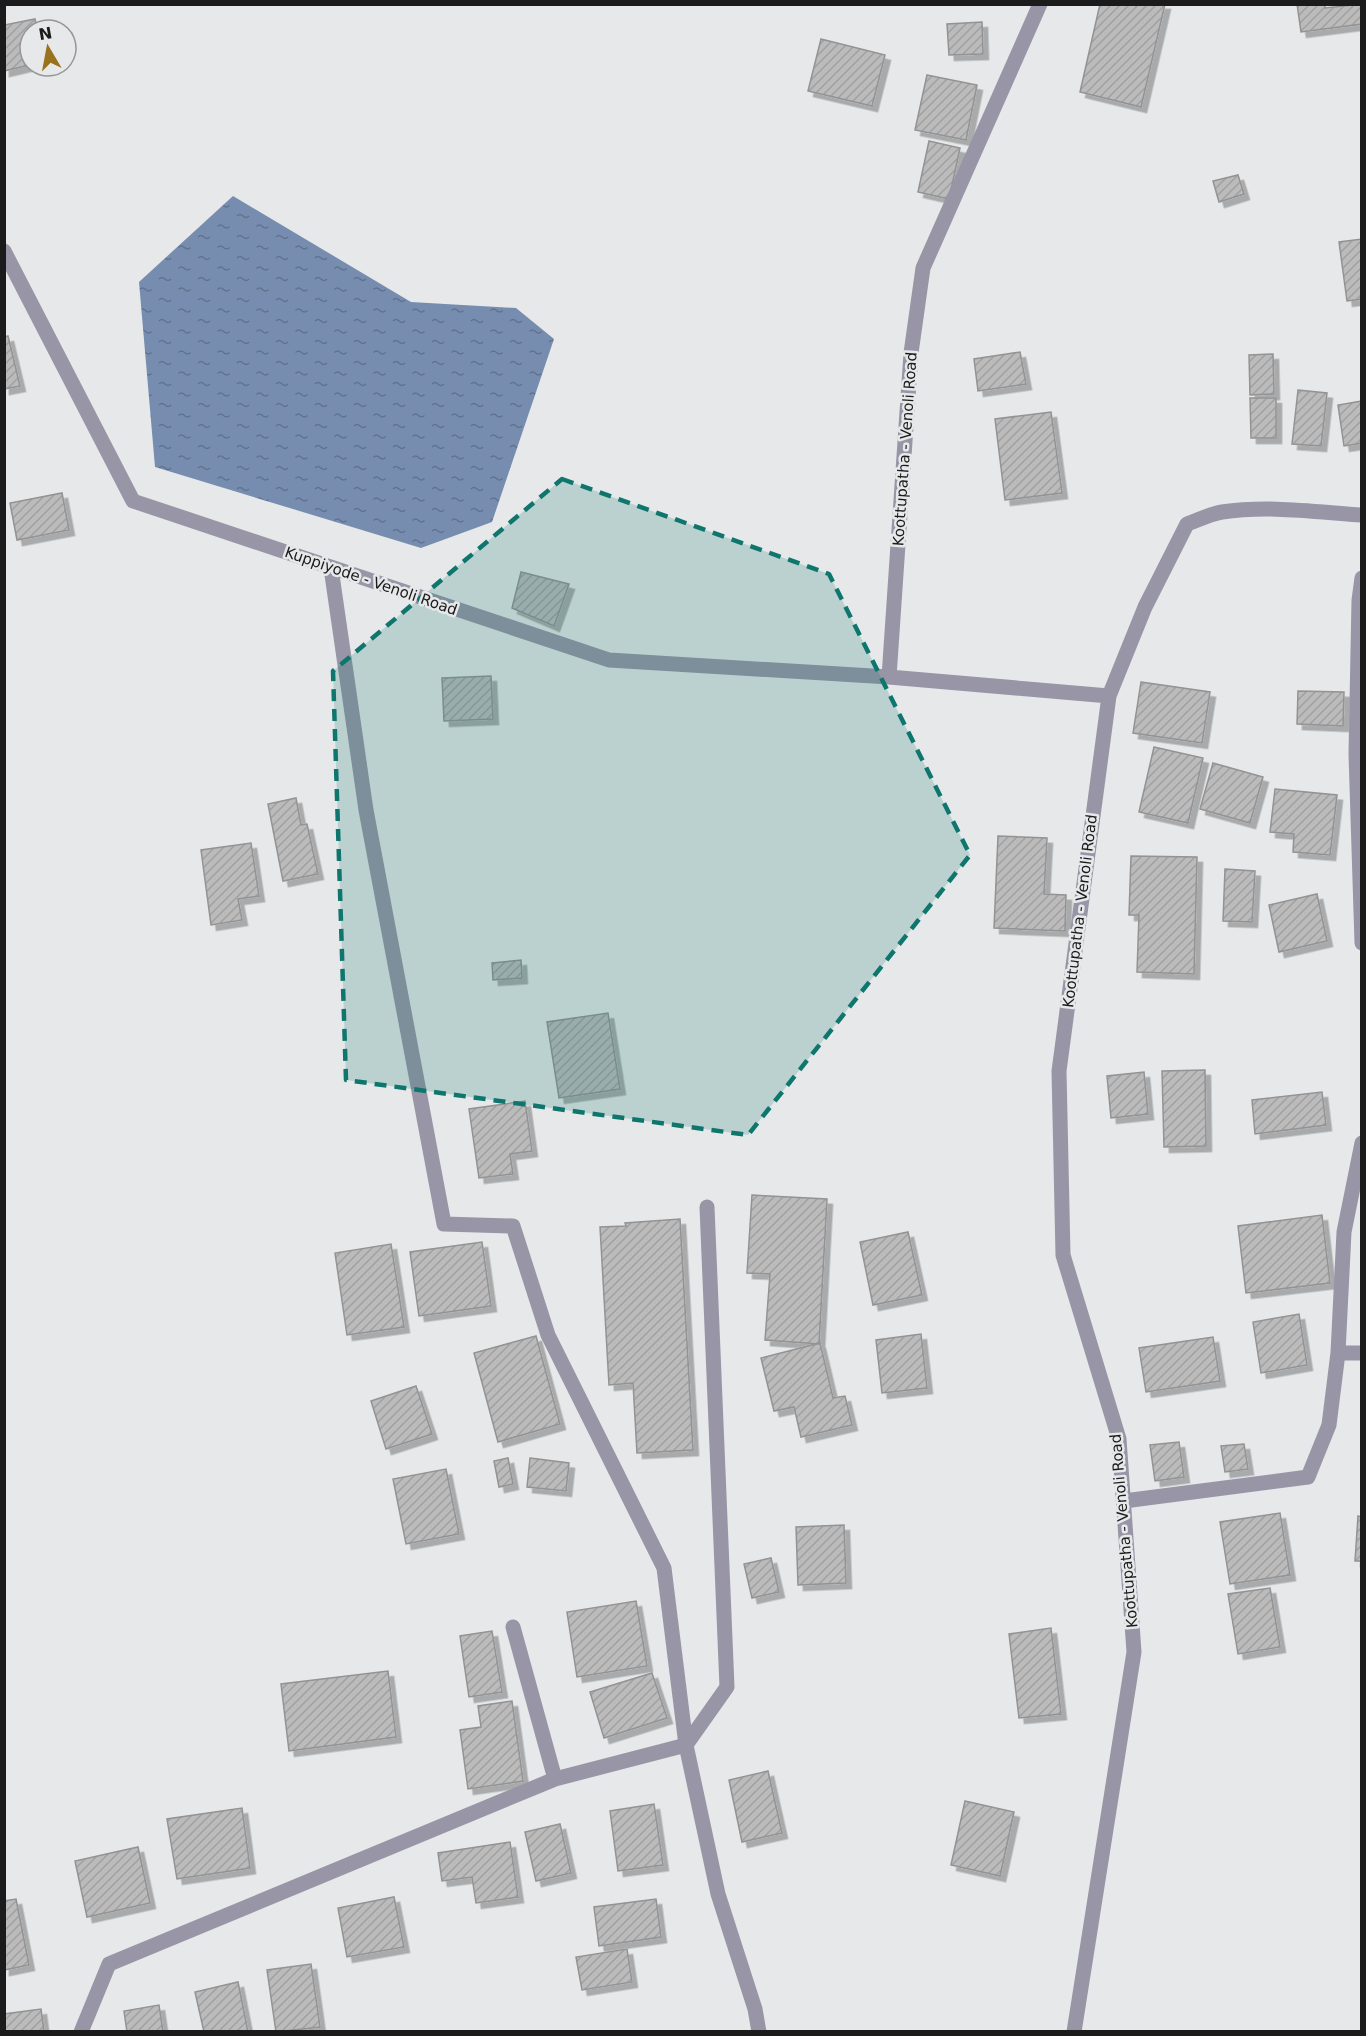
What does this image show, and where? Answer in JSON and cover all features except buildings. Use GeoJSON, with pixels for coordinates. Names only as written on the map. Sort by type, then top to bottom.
{"type":"FeatureCollection","features":[{"type":"Feature","properties":{"kind":"street","name":"Koottupatha - Venoli Road"},"geometry":{"type":"LineString","coordinates":[[889,677],[911,353],[923,268],[1040,4]]}},
{"type":"Feature","properties":{"kind":"street","name":"Kuppiyode - Venoli Road"},"geometry":{"type":"LineString","coordinates":[[4,251],[133,501],[609,660],[889,677]]}},
{"type":"Feature","properties":{"kind":"street","name":"Koottupatha - Venoli Road"},"geometry":{"type":"LineString","coordinates":[[1074,2031],[1134,1652],[1119,1439],[1063,1255],[1062,1232],[1059,1071],[1109,696],[1145,607],[1187,524],[1219,513],[1239,510],[1289,510],[1362,515]]}},
{"type":"Feature","properties":{"kind":"street"},"geometry":{"type":"LineString","coordinates":[[331,568],[366,810],[444,1224],[513,1226],[548,1335],[664,1568],[686,1745],[718,1894],[755,2009],[759,2031]]}},
{"type":"Feature","properties":{"kind":"street"},"geometry":{"type":"LineString","coordinates":[[1362,578],[1359,600],[1356,754],[1362,943]]}},
{"type":"Feature","properties":{"kind":"street"},"geometry":{"type":"LineString","coordinates":[[889,677],[1109,696]]}},
{"type":"Feature","properties":{"kind":"street"},"geometry":{"type":"LineString","coordinates":[[1124,1501],[1308,1477],[1329,1425],[1338,1353],[1344,1232],[1362,1143]]}},
{"type":"Feature","properties":{"kind":"street"},"geometry":{"type":"LineString","coordinates":[[81,2031],[109,1964],[555,1779],[686,1745],[727,1687],[707,1207]]}},
{"type":"Feature","properties":{"kind":"street"},"geometry":{"type":"LineString","coordinates":[[1338,1353],[1362,1353]]}},
{"type":"Feature","properties":{"kind":"street"},"geometry":{"type":"LineString","coordinates":[[513,1627],[555,1779]]}},
{"type":"Feature","properties":{"kind":"highlighted area"},"geometry":{"type":"Polygon","coordinates":[[[562,479],[829,574],[970,855],[748,1135],[346,1080],[333,671],[562,479]]]}},
{"type":"Feature","properties":{"kind":"water"},"geometry":{"type":"Polygon","coordinates":[[[233,196],[411,302],[516,308],[554,339],[492,522],[421,548],[155,467],[139,282],[233,196]]]}}]}
